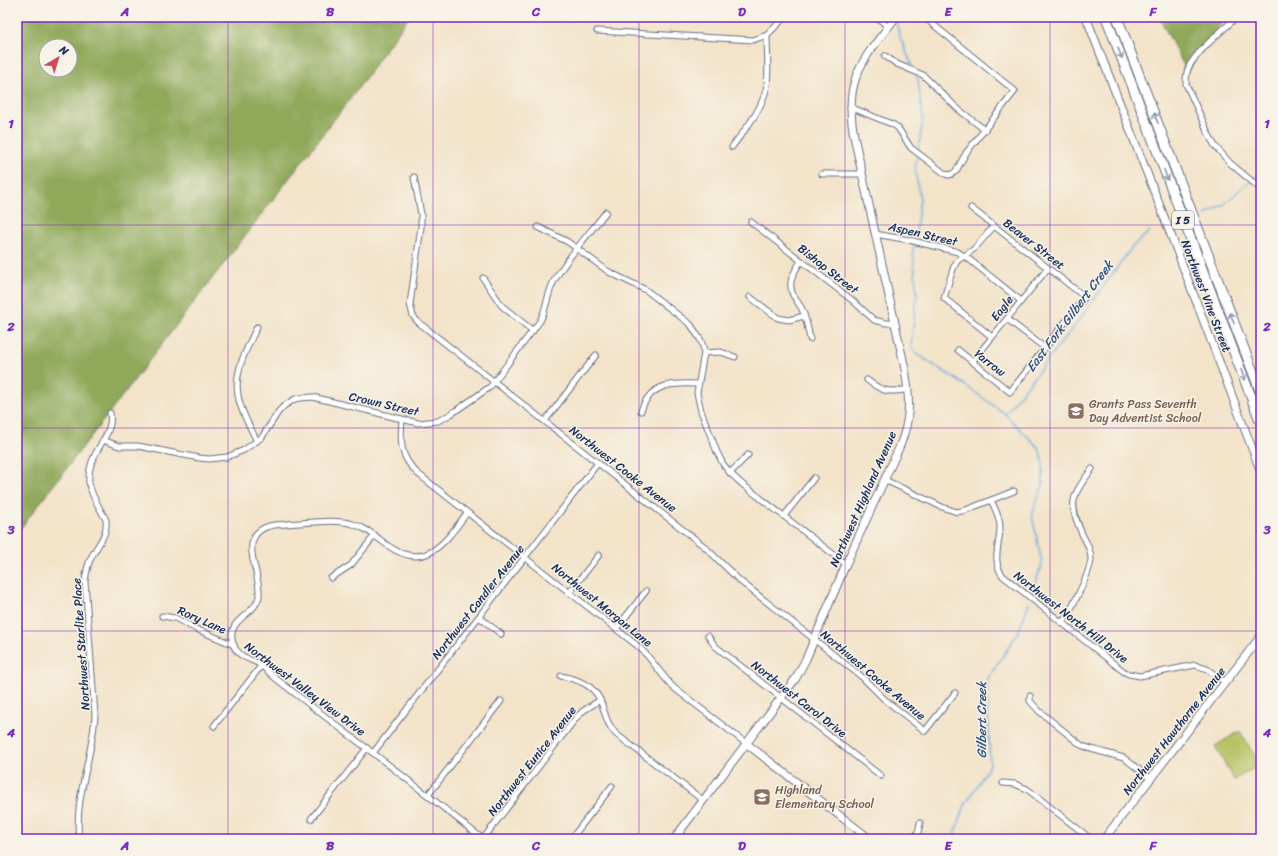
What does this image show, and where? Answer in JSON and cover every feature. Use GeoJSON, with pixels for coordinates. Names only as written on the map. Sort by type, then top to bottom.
{"type":"FeatureCollection","features":[{"type":"Feature","properties":{"kind":"highway","name":"I 5"},"geometry":{"type":"LineString","coordinates":[[1106,17],[1261,423]]}},
{"type":"Feature","properties":{"kind":"highway","name":"I 5"},"geometry":{"type":"LineString","coordinates":[[1117,17],[1261,393]]}},
{"type":"Feature","properties":{"kind":"main road","name":"Northwest Highland Avenue"},"geometry":{"type":"LineString","coordinates":[[674,839],[796,678],[901,444],[907,426],[909,413],[908,389],[876,234],[852,128],[850,107],[852,89],[858,71],[866,56],[896,17]]}},
{"type":"Feature","properties":{"kind":"main road","name":"Northwest Vine Street"},"geometry":{"type":"LineString","coordinates":[[1086,17],[1161,207],[1261,472]]}},
{"type":"Feature","properties":{"kind":"main road","name":"Northwest Hawthorne Avenue"},"geometry":{"type":"LineString","coordinates":[[1104,839],[1261,636]]}},
{"type":"Feature","properties":{"kind":"main road","name":"Northwest Morgan Lane"},"geometry":{"type":"LineString","coordinates":[[747,744],[870,839]]}},
{"type":"Feature","properties":{"kind":"street"},"geometry":{"type":"LineString","coordinates":[[597,31],[745,40],[767,36],[785,17]]}},
{"type":"Feature","properties":{"kind":"street"},"geometry":{"type":"LineString","coordinates":[[877,17],[888,27]]}},
{"type":"Feature","properties":{"kind":"street"},"geometry":{"type":"LineString","coordinates":[[850,107],[894,125],[898,128],[911,148],[938,169],[948,175],[956,171],[966,153],[1015,91],[924,17]]}},
{"type":"Feature","properties":{"kind":"street"},"geometry":{"type":"LineString","coordinates":[[1237,17],[1198,54],[1188,68],[1185,77],[1186,84],[1215,146],[1230,163],[1261,189]]}},
{"type":"Feature","properties":{"kind":"street"},"geometry":{"type":"LineString","coordinates":[[732,147],[753,118],[764,96],[768,77],[767,36]]}},
{"type":"Feature","properties":{"kind":"street"},"geometry":{"type":"LineString","coordinates":[[885,56],[897,64],[923,75],[962,112],[985,130]]}},
{"type":"Feature","properties":{"kind":"street"},"geometry":{"type":"LineString","coordinates":[[822,174],[862,174]]}},
{"type":"Feature","properties":{"kind":"street","name":"Northwest Cooke Avenue"},"geometry":{"type":"LineString","coordinates":[[414,177],[421,214],[421,227],[410,298],[411,310],[418,322],[705,547],[740,581],[862,677],[884,699],[925,731],[955,692]]}},
{"type":"Feature","properties":{"kind":"street","name":"Beaver Street"},"geometry":{"type":"LineString","coordinates":[[971,208],[1085,297],[1045,348]]}},
{"type":"Feature","properties":{"kind":"street","name":"Crown Street"},"geometry":{"type":"LineString","coordinates":[[103,440],[119,446],[138,446],[208,459],[227,457],[236,454],[257,441],[267,431],[279,411],[284,406],[295,399],[312,397],[402,420],[418,423],[438,421],[483,393],[494,382],[533,331],[544,314],[551,287],[555,279],[606,212]]}},
{"type":"Feature","properties":{"kind":"street","name":"Bishop Street"},"geometry":{"type":"LineString","coordinates":[[751,222],[863,309],[874,320],[894,323]]}},
{"type":"Feature","properties":{"kind":"street"},"geometry":{"type":"LineString","coordinates":[[992,337],[944,298],[955,264],[974,249],[994,226]]}},
{"type":"Feature","properties":{"kind":"street"},"geometry":{"type":"LineString","coordinates":[[538,227],[578,248],[609,272],[646,290],[682,317],[696,332],[703,346],[704,353],[698,384],[698,402],[717,452],[730,473],[742,484],[846,564]]}},
{"type":"Feature","properties":{"kind":"street","name":"Aspen Street"},"geometry":{"type":"LineString","coordinates":[[876,234],[958,252],[1021,300]]}},
{"type":"Feature","properties":{"kind":"street"},"geometry":{"type":"LineString","coordinates":[[801,261],[793,274],[791,285],[793,296],[804,316],[810,339]]}},
{"type":"Feature","properties":{"kind":"street","name":"Eagle"},"geometry":{"type":"LineString","coordinates":[[972,362],[1048,268]]}},
{"type":"Feature","properties":{"kind":"street"},"geometry":{"type":"LineString","coordinates":[[483,278],[502,306],[533,331]]}},
{"type":"Feature","properties":{"kind":"street"},"geometry":{"type":"LineString","coordinates":[[750,297],[778,318],[789,320],[804,316]]}},
{"type":"Feature","properties":{"kind":"street"},"geometry":{"type":"LineString","coordinates":[[1007,319],[1045,348]]}},
{"type":"Feature","properties":{"kind":"street"},"geometry":{"type":"LineString","coordinates":[[257,327],[240,365],[237,383],[237,396],[240,406],[257,441]]}},
{"type":"Feature","properties":{"kind":"street","name":"Yarrow"},"geometry":{"type":"LineString","coordinates":[[958,350],[1010,392],[1045,348]]}},
{"type":"Feature","properties":{"kind":"street"},"geometry":{"type":"LineString","coordinates":[[704,353],[721,352],[735,357]]}},
{"type":"Feature","properties":{"kind":"street"},"geometry":{"type":"LineString","coordinates":[[545,421],[596,355]]}},
{"type":"Feature","properties":{"kind":"street"},"geometry":{"type":"LineString","coordinates":[[867,380],[876,387],[885,391],[890,392],[908,389]]}},
{"type":"Feature","properties":{"kind":"street"},"geometry":{"type":"LineString","coordinates":[[641,411],[650,395],[662,387],[675,384],[698,384]]}},
{"type":"Feature","properties":{"kind":"street","name":"Northwest Starlite Place"},"geometry":{"type":"LineString","coordinates":[[79,839],[78,820],[93,736],[95,715],[85,582],[88,566],[94,552],[105,535],[107,525],[106,520],[90,489],[89,473],[91,461],[109,430],[111,418],[110,413]]}},
{"type":"Feature","properties":{"kind":"street","name":"Northwest Morgan Lane"},"geometry":{"type":"LineString","coordinates":[[402,420],[401,445],[407,461],[417,473],[616,629],[644,652],[674,688],[747,744]]}},
{"type":"Feature","properties":{"kind":"street"},"geometry":{"type":"LineString","coordinates":[[730,473],[748,455]]}},
{"type":"Feature","properties":{"kind":"street","name":"Northwest Candler Avenue"},"geometry":{"type":"LineString","coordinates":[[373,753],[598,462]]}},
{"type":"Feature","properties":{"kind":"street"},"geometry":{"type":"LineString","coordinates":[[1062,623],[1072,608],[1090,565],[1090,552],[1076,521],[1073,506],[1076,493],[1080,485],[1092,469]]}},
{"type":"Feature","properties":{"kind":"street"},"geometry":{"type":"LineString","coordinates":[[784,516],[814,478]]}},
{"type":"Feature","properties":{"kind":"street"},"geometry":{"type":"LineString","coordinates":[[885,480],[958,512],[963,512],[1014,491]]}},
{"type":"Feature","properties":{"kind":"street","name":"Northwest North Hill Drive"},"geometry":{"type":"LineString","coordinates":[[991,500],[1000,522],[1000,534],[996,559],[999,572],[1009,582],[1123,671],[1140,676],[1195,665],[1207,668],[1225,682]]}},
{"type":"Feature","properties":{"kind":"street","name":"Northwest Valley View Drive"},"geometry":{"type":"LineString","coordinates":[[467,513],[441,546],[426,555],[410,556],[402,554],[394,550],[364,528],[345,522],[266,526],[260,530],[253,540],[251,554],[258,584],[259,596],[253,608],[236,624],[232,634],[234,645],[242,656],[261,666],[327,720],[367,748],[483,839]]}},
{"type":"Feature","properties":{"kind":"street"},"geometry":{"type":"LineString","coordinates":[[331,578],[351,565],[375,535]]}},
{"type":"Feature","properties":{"kind":"street"},"geometry":{"type":"LineString","coordinates":[[569,593],[599,555]]}},
{"type":"Feature","properties":{"kind":"street"},"geometry":{"type":"LineString","coordinates":[[616,629],[646,590]]}},
{"type":"Feature","properties":{"kind":"street","name":"Rory Lane"},"geometry":{"type":"LineString","coordinates":[[162,616],[175,618],[196,630],[234,645]]}},
{"type":"Feature","properties":{"kind":"street"},"geometry":{"type":"LineString","coordinates":[[479,616],[501,634]]}},
{"type":"Feature","properties":{"kind":"street","name":"Northwest Carol Drive"},"geometry":{"type":"LineString","coordinates":[[708,636],[715,646],[881,776]]}},
{"type":"Feature","properties":{"kind":"street"},"geometry":{"type":"LineString","coordinates":[[214,726],[261,666]]}},
{"type":"Feature","properties":{"kind":"street"},"geometry":{"type":"LineString","coordinates":[[561,676],[575,679],[584,683],[600,700],[606,720],[616,734],[704,801]]}},
{"type":"Feature","properties":{"kind":"street"},"geometry":{"type":"LineString","coordinates":[[1030,696],[1030,702],[1039,711],[1081,745],[1124,758],[1151,779]]}},
{"type":"Feature","properties":{"kind":"street","name":"Northwest Eunice Avenue"},"geometry":{"type":"LineString","coordinates":[[483,839],[576,718],[583,711],[600,700]]}},
{"type":"Feature","properties":{"kind":"street"},"geometry":{"type":"LineString","coordinates":[[428,796],[501,701]]}},
{"type":"Feature","properties":{"kind":"street"},"geometry":{"type":"LineString","coordinates":[[311,818],[367,748]]}},
{"type":"Feature","properties":{"kind":"street"},"geometry":{"type":"LineString","coordinates":[[1003,783],[1015,784],[1026,789],[1091,839]]}},
{"type":"Feature","properties":{"kind":"street"},"geometry":{"type":"LineString","coordinates":[[571,839],[612,786]]}},
{"type":"Feature","properties":{"kind":"street"},"geometry":{"type":"LineString","coordinates":[[915,839],[920,823]]}},
{"type":"Feature","properties":{"kind":"green space"},"geometry":{"type":"Polygon","coordinates":[[[17,17],[409,17],[354,94],[17,533],[17,17]]]}},
{"type":"Feature","properties":{"kind":"green space"},"geometry":{"type":"Polygon","coordinates":[[[1159,17],[1226,17],[1187,72],[1159,17]]]}},
{"type":"Feature","properties":{"kind":"green space"},"geometry":{"type":"Polygon","coordinates":[[[1240,731],[1260,765],[1234,780],[1215,746],[1240,731]]]}},
{"type":"Feature","properties":{"kind":"waterway"},"geometry":{"type":"LineString","coordinates":[[896,21],[900,37],[913,68]]}},
{"type":"Feature","properties":{"kind":"waterway"},"geometry":{"type":"LineString","coordinates":[[915,73],[918,80],[923,120],[915,169],[920,199],[915,239]]}},
{"type":"Feature","properties":{"kind":"waterway","name":"East Fork Gilbert Creek"},"geometry":{"type":"LineString","coordinates":[[1205,215],[1223,205],[1261,173]]}},
{"type":"Feature","properties":{"kind":"waterway","name":"East Fork Gilbert Creek"},"geometry":{"type":"LineString","coordinates":[[1005,414],[1080,319],[1132,247],[1150,231]]}},
{"type":"Feature","properties":{"kind":"waterway"},"geometry":{"type":"LineString","coordinates":[[914,243],[913,251],[917,294],[911,346],[915,353],[965,385],[1005,414],[1039,448],[1043,463],[1043,484],[1032,515],[1042,563],[1032,594]]}},
{"type":"Feature","properties":{"kind":"waterway","name":"Gilbert Creek"},"geometry":{"type":"LineString","coordinates":[[953,839],[965,805],[990,765],[987,680],[1018,633],[1029,603]]}},
{"type":"Feature","properties":{"kind":"place","name":"Grants Pass Seventh Day Adventist School"},"geometry":{"type":"Point","coordinates":[1076,411]}},
{"type":"Feature","properties":{"kind":"place","name":"Highland Elementary School"},"geometry":{"type":"Point","coordinates":[762,797]}}]}
